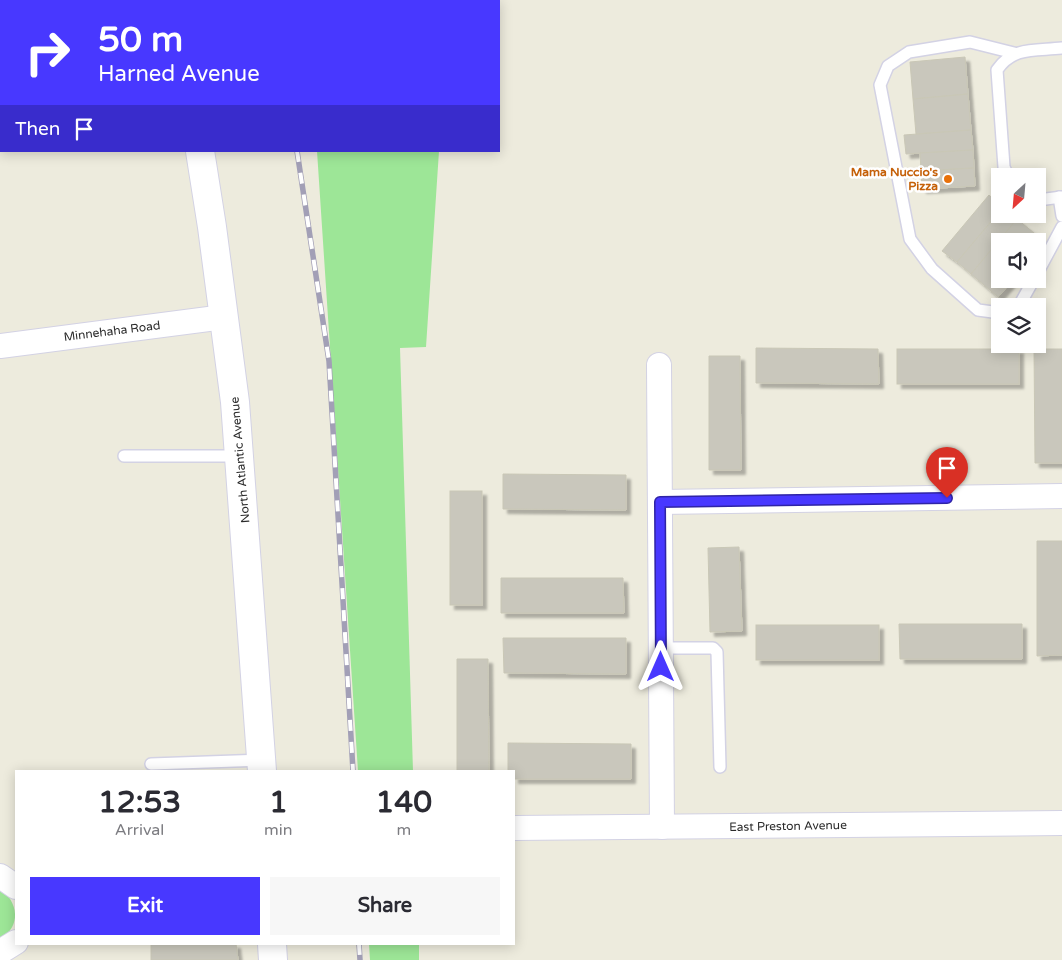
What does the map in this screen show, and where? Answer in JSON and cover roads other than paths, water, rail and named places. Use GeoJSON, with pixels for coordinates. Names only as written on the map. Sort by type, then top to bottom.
{"type":"FeatureCollection","features":[{"type":"Feature","properties":{"kind":"street","name":"North Atlantic Avenue"},"geometry":{"type":"LineString","coordinates":[[200,152],[224,317],[240,456],[261,766]]}},
{"type":"Feature","properties":{"kind":"street","name":"Minnehaha Road"},"geometry":{"type":"LineString","coordinates":[[0,346],[224,317]]}},
{"type":"Feature","properties":{"kind":"street"},"geometry":{"type":"LineString","coordinates":[[659,364],[662,827]]}},
{"type":"Feature","properties":{"kind":"street"},"geometry":{"type":"LineString","coordinates":[[660,502],[1062,496]]}},
{"type":"Feature","properties":{"kind":"street","name":"East Preston Avenue"},"geometry":{"type":"LineString","coordinates":[[515,828],[1062,823]]}},
{"type":"Feature","properties":{"kind":"street"},"geometry":{"type":"LineString","coordinates":[[0,876],[15,886]]}},
{"type":"Feature","properties":{"kind":"street"},"geometry":{"type":"LineString","coordinates":[[0,952],[15,943]]}},
{"type":"Feature","properties":{"kind":"street"},"geometry":{"type":"LineString","coordinates":[[272,945],[273,960]]}},
{"type":"Feature","properties":{"kind":"lane"},"geometry":{"type":"LineString","coordinates":[[991,312],[978,310],[932,269],[910,239],[880,85],[888,66],[909,52],[970,42],[1014,53],[1062,48]]}},
{"type":"Feature","properties":{"kind":"lane"},"geometry":{"type":"LineString","coordinates":[[1004,168],[997,70],[1004,60],[1014,53]]}},
{"type":"Feature","properties":{"kind":"lane"},"geometry":{"type":"LineString","coordinates":[[1046,199],[1061,197],[1062,216]]}},
{"type":"Feature","properties":{"kind":"lane"},"geometry":{"type":"LineString","coordinates":[[1046,257],[1062,227]]}},
{"type":"Feature","properties":{"kind":"lane"},"geometry":{"type":"LineString","coordinates":[[124,456],[240,456]]}},
{"type":"Feature","properties":{"kind":"lane"},"geometry":{"type":"LineString","coordinates":[[661,648],[713,648],[717,652],[720,767]]}},
{"type":"Feature","properties":{"kind":"lane"},"geometry":{"type":"LineString","coordinates":[[151,764],[261,766]]}},
{"type":"Feature","properties":{"kind":"railway"},"geometry":{"type":"LineString","coordinates":[[297,152],[329,361],[353,770]]}},
{"type":"Feature","properties":{"kind":"railway"},"geometry":{"type":"LineString","coordinates":[[359,945],[360,960]]}},
{"type":"Feature","properties":{"kind":"place","name":"Mama Nuccio's Pizza"},"geometry":{"type":"Point","coordinates":[948,179]}}]}
